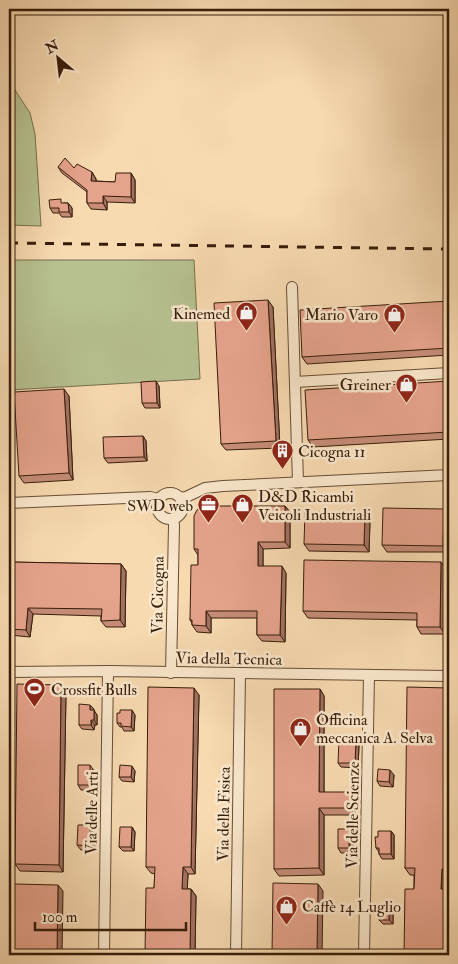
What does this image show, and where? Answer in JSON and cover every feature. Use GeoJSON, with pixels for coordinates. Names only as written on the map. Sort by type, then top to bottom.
{"type":"FeatureCollection","features":[{"type":"Feature","properties":{"kind":"street"},"geometry":{"type":"LineString","coordinates":[[292,287],[298,482]]}},
{"type":"Feature","properties":{"kind":"street"},"geometry":{"type":"LineString","coordinates":[[295,382],[449,373]]}},
{"type":"Feature","properties":{"kind":"street"},"geometry":{"type":"LineString","coordinates":[[173,518],[164,518],[157,508],[158,499],[169,493],[178,495],[180,498],[205,488],[449,475]]}},
{"type":"Feature","properties":{"kind":"street"},"geometry":{"type":"LineString","coordinates":[[9,503],[150,497],[158,499]]}},
{"type":"Feature","properties":{"kind":"street","name":"Via Cicogna"},"geometry":{"type":"LineString","coordinates":[[171,673],[173,518],[177,517],[182,510],[180,498]]}},
{"type":"Feature","properties":{"kind":"street","name":"Via della Tecnica"},"geometry":{"type":"LineString","coordinates":[[9,672],[449,676]]}},
{"type":"Feature","properties":{"kind":"street","name":"Via delle Arti"},"geometry":{"type":"LineString","coordinates":[[104,955],[108,672]]}},
{"type":"Feature","properties":{"kind":"street","name":"Via della Fisica"},"geometry":{"type":"LineString","coordinates":[[236,955],[240,674]]}},
{"type":"Feature","properties":{"kind":"street","name":"Via delle Scienze"},"geometry":{"type":"LineString","coordinates":[[364,955],[369,675]]}},
{"type":"Feature","properties":{"kind":"green space"},"geometry":{"type":"Polygon","coordinates":[[[9,81],[30,113],[35,134],[41,226],[9,225],[9,81]]]}},
{"type":"Feature","properties":{"kind":"green space"},"geometry":{"type":"Polygon","coordinates":[[[9,260],[194,260],[200,379],[9,390],[9,260]]]}},
{"type":"Feature","properties":{"kind":"building"},"geometry":{"type":"Polygon","coordinates":[[[65,158],[74,168],[77,164],[92,172],[91,181],[115,182],[116,173],[131,173],[131,197],[103,196],[103,203],[87,203],[87,190],[58,167],[65,158]]]}},
{"type":"Feature","properties":{"kind":"building"},"geometry":{"type":"Polygon","coordinates":[[[61,199],[61,203],[68,203],[69,212],[59,212],[59,208],[50,208],[49,200],[61,199]]]}},
{"type":"Feature","properties":{"kind":"building"},"geometry":{"type":"Polygon","coordinates":[[[268,300],[276,441],[221,444],[214,303],[268,300]]]}},
{"type":"Feature","properties":{"kind":"building"},"geometry":{"type":"Polygon","coordinates":[[[449,301],[449,348],[302,357],[300,310],[449,301]]]}},
{"type":"Feature","properties":{"kind":"building"},"geometry":{"type":"Polygon","coordinates":[[[156,381],[157,403],[142,403],[141,382],[156,381]]]}},
{"type":"Feature","properties":{"kind":"building"},"geometry":{"type":"Polygon","coordinates":[[[449,381],[449,432],[308,440],[305,390],[449,381]]]}},
{"type":"Feature","properties":{"kind":"building"},"geometry":{"type":"Polygon","coordinates":[[[64,389],[69,473],[19,476],[14,392],[64,389]]]}},
{"type":"Feature","properties":{"kind":"building"},"geometry":{"type":"Polygon","coordinates":[[[143,436],[144,457],[104,458],[103,437],[143,436]]]}},
{"type":"Feature","properties":{"kind":"building"},"geometry":{"type":"Polygon","coordinates":[[[285,506],[285,542],[258,542],[258,566],[282,566],[280,635],[257,635],[257,611],[206,611],[206,626],[192,625],[192,620],[190,620],[191,565],[198,565],[198,549],[194,549],[194,516],[201,507],[285,506]]]}},
{"type":"Feature","properties":{"kind":"building"},"geometry":{"type":"Polygon","coordinates":[[[383,508],[444,509],[443,546],[382,545],[383,508]]]}},
{"type":"Feature","properties":{"kind":"building"},"geometry":{"type":"Polygon","coordinates":[[[305,512],[365,513],[364,545],[304,544],[305,512]]]}},
{"type":"Feature","properties":{"kind":"building"},"geometry":{"type":"Polygon","coordinates":[[[304,560],[441,562],[440,627],[417,627],[417,613],[303,611],[304,560]]]}},
{"type":"Feature","properties":{"kind":"building"},"geometry":{"type":"Polygon","coordinates":[[[9,562],[121,564],[120,620],[101,621],[102,609],[28,608],[26,630],[9,629],[9,562]]]}},
{"type":"Feature","properties":{"kind":"building"},"geometry":{"type":"Polygon","coordinates":[[[17,684],[61,685],[59,865],[15,864],[17,684]]]}},
{"type":"Feature","properties":{"kind":"building"},"geometry":{"type":"Polygon","coordinates":[[[148,687],[194,688],[191,867],[183,867],[182,889],[191,889],[190,955],[145,955],[146,888],[154,888],[155,867],[146,867],[148,687]]]}},
{"type":"Feature","properties":{"kind":"building"},"geometry":{"type":"Polygon","coordinates":[[[407,687],[449,688],[449,869],[442,869],[441,889],[449,889],[449,955],[404,955],[405,889],[414,889],[415,868],[405,868],[407,687]]]}},
{"type":"Feature","properties":{"kind":"building"},"geometry":{"type":"Polygon","coordinates":[[[274,689],[320,689],[319,792],[351,792],[351,808],[319,808],[319,868],[274,869],[274,689]]]}},
{"type":"Feature","properties":{"kind":"building"},"geometry":{"type":"Polygon","coordinates":[[[79,704],[90,705],[90,710],[94,710],[94,720],[91,720],[91,725],[79,725],[79,704]]]}},
{"type":"Feature","properties":{"kind":"building"},"geometry":{"type":"Polygon","coordinates":[[[120,710],[132,710],[131,727],[121,726],[121,723],[117,723],[117,713],[120,713],[120,710]]]}},
{"type":"Feature","properties":{"kind":"building"},"geometry":{"type":"Polygon","coordinates":[[[339,740],[356,740],[355,763],[338,763],[339,740]]]}},
{"type":"Feature","properties":{"kind":"building"},"geometry":{"type":"Polygon","coordinates":[[[78,765],[90,765],[90,770],[94,770],[93,781],[90,781],[90,785],[78,785],[78,765]]]}},
{"type":"Feature","properties":{"kind":"building"},"geometry":{"type":"Polygon","coordinates":[[[120,765],[132,766],[131,777],[119,777],[120,765]]]}},
{"type":"Feature","properties":{"kind":"building"},"geometry":{"type":"Polygon","coordinates":[[[378,769],[390,770],[389,782],[377,781],[378,769]]]}},
{"type":"Feature","properties":{"kind":"building"},"geometry":{"type":"Polygon","coordinates":[[[78,825],[90,825],[90,831],[93,831],[90,846],[77,845],[78,825]]]}},
{"type":"Feature","properties":{"kind":"building"},"geometry":{"type":"Polygon","coordinates":[[[120,827],[132,827],[131,847],[119,847],[120,827]]]}},
{"type":"Feature","properties":{"kind":"building"},"geometry":{"type":"Polygon","coordinates":[[[338,829],[349,829],[351,843],[349,843],[349,848],[338,848],[338,829]]]}},
{"type":"Feature","properties":{"kind":"building"},"geometry":{"type":"Polygon","coordinates":[[[378,831],[391,831],[391,854],[379,854],[379,848],[376,848],[375,837],[378,837],[378,831]]]}},
{"type":"Feature","properties":{"kind":"building"},"geometry":{"type":"Polygon","coordinates":[[[273,883],[318,884],[317,955],[272,955],[273,883]]]}},
{"type":"Feature","properties":{"kind":"building"},"geometry":{"type":"Polygon","coordinates":[[[14,884],[58,885],[57,955],[13,955],[14,884]]]}},
{"type":"Feature","properties":{"kind":"building"},"geometry":{"type":"Polygon","coordinates":[[[379,908],[389,909],[389,920],[379,920],[379,908]]]}},
{"type":"Feature","properties":{"kind":"railway"},"geometry":{"type":"LineString","coordinates":[[9,243],[449,249]]}},
{"type":"Feature","properties":{"kind":"place","name":"Kinemed"},"geometry":{"type":"Point","coordinates":[246,332]}},
{"type":"Feature","properties":{"kind":"place","name":"Mario Varo"},"geometry":{"type":"Point","coordinates":[394,333]}},
{"type":"Feature","properties":{"kind":"place","name":"Greiner"},"geometry":{"type":"Point","coordinates":[407,403]}},
{"type":"Feature","properties":{"kind":"place","name":"Cicogna 11"},"geometry":{"type":"Point","coordinates":[282,470]}},
{"type":"Feature","properties":{"kind":"place","name":"SWD web"},"geometry":{"type":"Point","coordinates":[209,524]}},
{"type":"Feature","properties":{"kind":"place","name":"D&D Ricambi Veicoli Industriali"},"geometry":{"type":"Point","coordinates":[242,524]}},
{"type":"Feature","properties":{"kind":"place","name":"Crossfit Bulls"},"geometry":{"type":"Point","coordinates":[35,708]}},
{"type":"Feature","properties":{"kind":"place","name":"Officina meccanica A. Selva"},"geometry":{"type":"Point","coordinates":[300,747]}},
{"type":"Feature","properties":{"kind":"place","name":"Caffè 14 Luglio"},"geometry":{"type":"Point","coordinates":[286,925]}}]}
